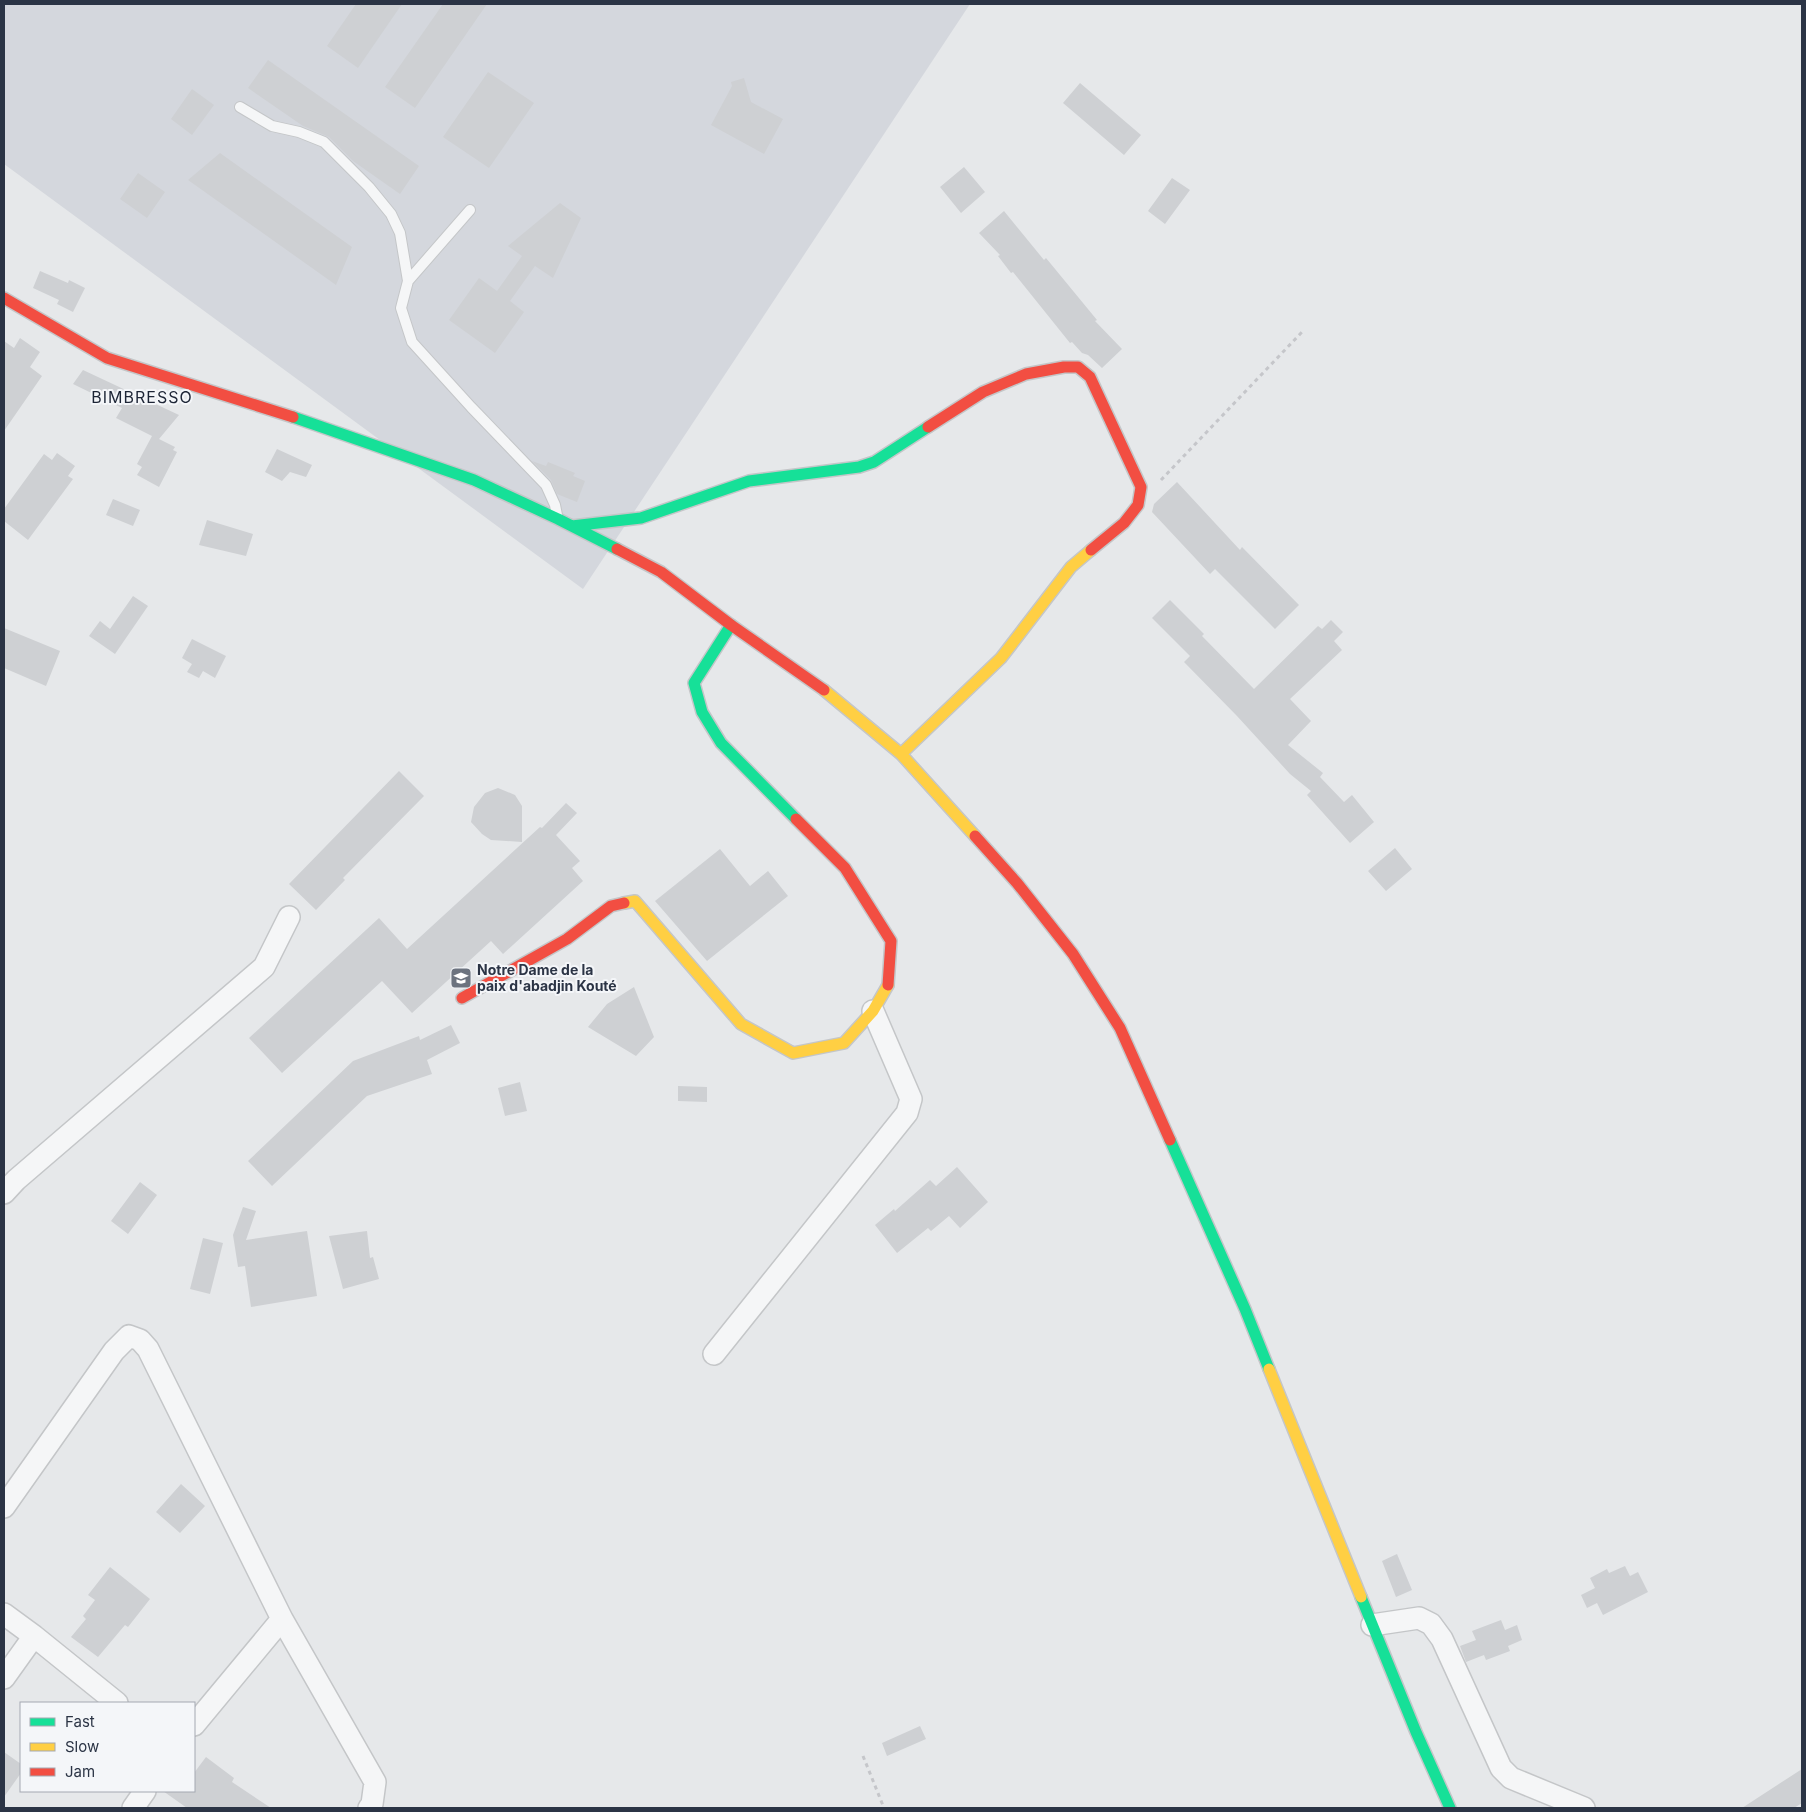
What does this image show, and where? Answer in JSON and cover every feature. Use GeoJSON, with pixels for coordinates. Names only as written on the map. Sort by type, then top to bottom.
{"type":"FeatureCollection","features":[{"type":"Feature","properties":{"kind":"street"},"geometry":{"type":"LineString","coordinates":[[4,298],[107,358],[274,410],[474,480],[572,526],[661,572],[731,625],[823,689],[902,754],[1017,883],[1073,954],[1120,1028],[1244,1309],[1416,1732],[1450,1808]]}},
{"type":"Feature","properties":{"kind":"street"},"geometry":{"type":"LineString","coordinates":[[572,526],[641,518],[749,481],[859,467],[874,462],[983,392],[1026,374],[1064,367],[1078,368],[1090,377],[1141,486],[1138,505],[1124,523],[1071,567],[1001,658],[902,754]]}},
{"type":"Feature","properties":{"kind":"street"},"geometry":{"type":"LineString","coordinates":[[462,998],[567,939],[611,906],[635,902],[741,1024],[793,1053],[844,1043],[873,1011],[888,982],[891,941],[845,868],[721,743],[702,712],[694,683],[731,625]]}},
{"type":"Feature","properties":{"kind":"street"},"geometry":{"type":"LineString","coordinates":[[4,1193],[16,1180],[264,967],[289,917]]}},
{"type":"Feature","properties":{"kind":"street"},"geometry":{"type":"LineString","coordinates":[[714,1354],[906,1113],[912,1099],[873,1011]]}},
{"type":"Feature","properties":{"kind":"street"},"geometry":{"type":"LineString","coordinates":[[4,1507],[114,1352],[129,1336],[140,1340],[148,1349],[282,1620],[375,1782],[372,1804],[369,1808]]}},
{"type":"Feature","properties":{"kind":"street"},"geometry":{"type":"LineString","coordinates":[[4,1614],[116,1702]]}},
{"type":"Feature","properties":{"kind":"street"},"geometry":{"type":"LineString","coordinates":[[1372,1625],[1418,1618],[1431,1624],[1442,1639],[1501,1768],[1511,1778],[1584,1808]]}},
{"type":"Feature","properties":{"kind":"street"},"geometry":{"type":"LineString","coordinates":[[195,1724],[282,1620]]}},
{"type":"Feature","properties":{"kind":"street"},"geometry":{"type":"LineString","coordinates":[[4,1678],[34,1636]]}},
{"type":"Feature","properties":{"kind":"street"},"geometry":{"type":"LineString","coordinates":[[133,1808],[144,1792]]}},
{"type":"Feature","properties":{"kind":"lane"},"geometry":{"type":"LineString","coordinates":[[240,107],[272,126],[299,132],[324,142],[369,187],[392,214],[400,233],[408,281],[401,308],[412,342],[546,485],[556,505],[558,519]]}},
{"type":"Feature","properties":{"kind":"lane"},"geometry":{"type":"LineString","coordinates":[[408,281],[470,210]]}},
{"type":"Feature","properties":{"kind":"path"},"geometry":{"type":"LineString","coordinates":[[1158,483],[1302,332]]}},
{"type":"Feature","properties":{"kind":"path"},"geometry":{"type":"LineString","coordinates":[[863,1756],[884,1808]]}},
{"type":"Feature","properties":{"kind":"shaded area"},"geometry":{"type":"Polygon","coordinates":[[[4,4],[970,4],[583,589],[4,164],[4,4]]]}},
{"type":"Feature","properties":{"kind":"building"},"geometry":{"type":"Polygon","coordinates":[[[356,4],[402,4],[358,68],[327,46],[356,4]]]}},
{"type":"Feature","properties":{"kind":"building"},"geometry":{"type":"Polygon","coordinates":[[[443,4],[487,4],[415,108],[385,87],[443,4]]]}},
{"type":"Feature","properties":{"kind":"building"},"geometry":{"type":"Polygon","coordinates":[[[268,60],[419,166],[400,194],[353,161],[329,137],[303,126],[248,88],[268,60]]]}},
{"type":"Feature","properties":{"kind":"building"},"geometry":{"type":"Polygon","coordinates":[[[488,72],[534,103],[489,168],[443,137],[488,72]]]}},
{"type":"Feature","properties":{"kind":"building"},"geometry":{"type":"Polygon","coordinates":[[[744,78],[751,102],[783,119],[764,154],[711,125],[732,86],[731,82],[744,78]]]}},
{"type":"Feature","properties":{"kind":"building"},"geometry":{"type":"Polygon","coordinates":[[[1080,83],[1141,135],[1124,155],[1063,103],[1080,83]]]}},
{"type":"Feature","properties":{"kind":"building"},"geometry":{"type":"Polygon","coordinates":[[[192,89],[214,105],[192,135],[171,119],[192,89]]]}},
{"type":"Feature","properties":{"kind":"building"},"geometry":{"type":"Polygon","coordinates":[[[220,153],[352,247],[336,285],[188,180],[220,153]]]}},
{"type":"Feature","properties":{"kind":"building"},"geometry":{"type":"Polygon","coordinates":[[[964,167],[985,192],[961,213],[940,187],[964,167]]]}},
{"type":"Feature","properties":{"kind":"building"},"geometry":{"type":"Polygon","coordinates":[[[138,173],[165,192],[147,218],[120,199],[138,173]]]}},
{"type":"Feature","properties":{"kind":"building"},"geometry":{"type":"Polygon","coordinates":[[[1172,178],[1190,190],[1165,224],[1148,211],[1172,178]]]}},
{"type":"Feature","properties":{"kind":"building"},"geometry":{"type":"Polygon","coordinates":[[[560,203],[581,218],[553,278],[535,266],[510,301],[524,312],[495,353],[449,320],[479,278],[497,291],[522,256],[508,246],[560,203]]]}},
{"type":"Feature","properties":{"kind":"building"},"geometry":{"type":"Polygon","coordinates":[[[1004,211],[1044,260],[1046,258],[1097,320],[1095,321],[1122,349],[1102,368],[1088,355],[1082,353],[1072,342],[1070,343],[1013,272],[1011,273],[998,256],[1000,255],[979,233],[1004,211]]]}},
{"type":"Feature","properties":{"kind":"building"},"geometry":{"type":"Polygon","coordinates":[[[40,271],[68,283],[69,280],[85,288],[73,312],[57,304],[59,300],[33,288],[40,271]]]}},
{"type":"Feature","properties":{"kind":"building"},"geometry":{"type":"Polygon","coordinates":[[[20,338],[40,352],[30,367],[42,376],[4,431],[4,341],[14,348],[20,338]]]}},
{"type":"Feature","properties":{"kind":"building"},"geometry":{"type":"Polygon","coordinates":[[[83,370],[179,415],[159,439],[175,447],[173,450],[177,452],[159,487],[137,475],[142,467],[137,464],[152,436],[116,418],[122,408],[73,384],[83,370]]]}},
{"type":"Feature","properties":{"kind":"building"},"geometry":{"type":"Polygon","coordinates":[[[277,449],[312,465],[306,477],[290,472],[282,481],[265,472],[277,449]]]}},
{"type":"Feature","properties":{"kind":"building"},"geometry":{"type":"Polygon","coordinates":[[[57,453],[75,466],[68,476],[73,479],[28,540],[4,521],[4,509],[44,454],[52,460],[57,453]]]}},
{"type":"Feature","properties":{"kind":"building"},"geometry":{"type":"Polygon","coordinates":[[[532,461],[546,466],[548,462],[575,473],[573,476],[585,481],[577,502],[557,494],[551,480],[532,461]]]}},
{"type":"Feature","properties":{"kind":"building"},"geometry":{"type":"Polygon","coordinates":[[[1177,482],[1240,550],[1242,547],[1299,605],[1275,629],[1215,569],[1210,574],[1152,512],[1154,504],[1177,482]]]}},
{"type":"Feature","properties":{"kind":"building"},"geometry":{"type":"Polygon","coordinates":[[[113,499],[140,510],[133,526],[106,515],[113,499]]]}},
{"type":"Feature","properties":{"kind":"building"},"geometry":{"type":"Polygon","coordinates":[[[207,520],[253,534],[246,556],[199,545],[207,520]]]}},
{"type":"Feature","properties":{"kind":"building"},"geometry":{"type":"Polygon","coordinates":[[[133,596],[148,606],[115,654],[89,636],[100,621],[110,629],[133,596]]]}},
{"type":"Feature","properties":{"kind":"building"},"geometry":{"type":"Polygon","coordinates":[[[1170,600],[1254,689],[1318,626],[1322,629],[1331,620],[1343,632],[1334,641],[1342,650],[1290,699],[1311,721],[1288,745],[1323,773],[1320,777],[1344,802],[1352,795],[1374,822],[1350,843],[1307,795],[1311,791],[1290,774],[1184,662],[1190,656],[1152,618],[1170,600]]]}},
{"type":"Feature","properties":{"kind":"building"},"geometry":{"type":"Polygon","coordinates":[[[4,628],[60,651],[46,686],[4,668],[4,628]]]}},
{"type":"Feature","properties":{"kind":"building"},"geometry":{"type":"Polygon","coordinates":[[[192,639],[226,656],[215,678],[203,671],[199,678],[187,672],[192,664],[182,658],[192,639]]]}},
{"type":"Feature","properties":{"kind":"building"},"geometry":{"type":"Polygon","coordinates":[[[399,771],[424,796],[343,878],[345,880],[316,910],[289,884],[399,771]]]}},
{"type":"Feature","properties":{"kind":"building"},"geometry":{"type":"Polygon","coordinates":[[[498,788],[515,795],[522,806],[522,842],[491,840],[482,834],[471,822],[474,807],[485,793],[498,788]]]}},
{"type":"Feature","properties":{"kind":"building"},"geometry":{"type":"Polygon","coordinates":[[[566,803],[577,813],[556,835],[580,861],[572,868],[583,881],[503,954],[491,941],[412,1013],[382,981],[282,1073],[249,1038],[379,918],[407,949],[540,827],[542,828],[566,803]]]}},
{"type":"Feature","properties":{"kind":"building"},"geometry":{"type":"Polygon","coordinates":[[[1395,848],[1412,869],[1386,891],[1368,871],[1395,848]]]}},
{"type":"Feature","properties":{"kind":"building"},"geometry":{"type":"Polygon","coordinates":[[[720,849],[750,886],[768,871],[788,896],[707,961],[655,901],[720,849]]]}},
{"type":"Feature","properties":{"kind":"building"},"geometry":{"type":"Polygon","coordinates":[[[634,987],[654,1037],[636,1056],[588,1027],[607,1004],[634,987]]]}},
{"type":"Feature","properties":{"kind":"building"},"geometry":{"type":"Polygon","coordinates":[[[451,1025],[460,1043],[427,1060],[432,1074],[367,1096],[272,1186],[248,1161],[353,1061],[419,1036],[420,1040],[451,1025]]]}},
{"type":"Feature","properties":{"kind":"building"},"geometry":{"type":"Polygon","coordinates":[[[520,1082],[527,1111],[505,1116],[498,1088],[520,1082]]]}},
{"type":"Feature","properties":{"kind":"building"},"geometry":{"type":"Polygon","coordinates":[[[678,1086],[707,1087],[707,1102],[678,1101],[678,1086]]]}},
{"type":"Feature","properties":{"kind":"building"},"geometry":{"type":"Polygon","coordinates":[[[957,1167],[988,1202],[960,1228],[949,1216],[931,1231],[928,1228],[897,1253],[875,1225],[894,1209],[895,1211],[930,1180],[936,1186],[957,1167]]]}},
{"type":"Feature","properties":{"kind":"building"},"geometry":{"type":"Polygon","coordinates":[[[140,1182],[157,1195],[128,1234],[111,1221],[140,1182]]]}},
{"type":"Feature","properties":{"kind":"building"},"geometry":{"type":"Polygon","coordinates":[[[243,1207],[256,1211],[246,1240],[307,1231],[317,1296],[251,1307],[245,1266],[238,1267],[233,1235],[243,1207]]]}},
{"type":"Feature","properties":{"kind":"building"},"geometry":{"type":"Polygon","coordinates":[[[367,1231],[370,1258],[373,1257],[379,1279],[343,1289],[329,1236],[367,1231]]]}},
{"type":"Feature","properties":{"kind":"building"},"geometry":{"type":"Polygon","coordinates":[[[203,1238],[223,1243],[210,1294],[190,1289],[203,1238]]]}},
{"type":"Feature","properties":{"kind":"building"},"geometry":{"type":"Polygon","coordinates":[[[181,1484],[205,1506],[180,1533],[156,1512],[181,1484]]]}},
{"type":"Feature","properties":{"kind":"building"},"geometry":{"type":"Polygon","coordinates":[[[1397,1554],[1412,1590],[1396,1597],[1382,1561],[1397,1554]]]}},
{"type":"Feature","properties":{"kind":"building"},"geometry":{"type":"Polygon","coordinates":[[[1625,1566],[1630,1576],[1638,1572],[1648,1592],[1603,1615],[1597,1603],[1587,1608],[1581,1595],[1595,1588],[1590,1578],[1607,1569],[1609,1573],[1625,1566]]]}},
{"type":"Feature","properties":{"kind":"building"},"geometry":{"type":"Polygon","coordinates":[[[110,1567],[150,1599],[128,1627],[125,1625],[98,1657],[71,1637],[86,1619],[83,1616],[95,1600],[88,1595],[110,1567]]]}},
{"type":"Feature","properties":{"kind":"building"},"geometry":{"type":"Polygon","coordinates":[[[1501,1620],[1505,1630],[1517,1625],[1522,1640],[1508,1646],[1510,1651],[1486,1660],[1484,1655],[1466,1662],[1460,1646],[1476,1640],[1472,1631],[1501,1620]]]}},
{"type":"Feature","properties":{"kind":"building"},"geometry":{"type":"Polygon","coordinates":[[[920,1726],[926,1739],[887,1756],[882,1743],[920,1726]]]}},
{"type":"Feature","properties":{"kind":"building"},"geometry":{"type":"Polygon","coordinates":[[[4,1752],[20,1763],[20,1774],[4,1797],[4,1752]]]}},
{"type":"Feature","properties":{"kind":"building"},"geometry":{"type":"Polygon","coordinates":[[[206,1757],[234,1778],[232,1782],[271,1808],[187,1808],[164,1792],[195,1792],[195,1772],[206,1757]]]}},
{"type":"Feature","properties":{"kind":"building"},"geometry":{"type":"Polygon","coordinates":[[[1802,1769],[1802,1803],[1794,1808],[1742,1808],[1802,1769]]]}},
{"type":"Feature","properties":{"kind":"traffic: fast"},"geometry":{"type":"LineString","coordinates":[[293,417],[474,480],[617,549]]}},
{"type":"Feature","properties":{"kind":"traffic: fast"},"geometry":{"type":"LineString","coordinates":[[572,526],[641,518],[749,481],[859,467],[874,462],[928,427]]}},
{"type":"Feature","properties":{"kind":"traffic: fast"},"geometry":{"type":"LineString","coordinates":[[731,625],[694,683],[702,712],[721,743],[796,819]]}},
{"type":"Feature","properties":{"kind":"traffic: fast"},"geometry":{"type":"LineString","coordinates":[[1170,1140],[1245,1309],[1269,1369]]}},
{"type":"Feature","properties":{"kind":"traffic: fast"},"geometry":{"type":"LineString","coordinates":[[1361,1597],[1416,1732],[1450,1808]]}},
{"type":"Feature","properties":{"kind":"traffic: slow"},"geometry":{"type":"LineString","coordinates":[[901,754],[1001,658],[1071,567],[1091,550]]}},
{"type":"Feature","properties":{"kind":"traffic: slow"},"geometry":{"type":"LineString","coordinates":[[824,690],[901,754],[975,836]]}},
{"type":"Feature","properties":{"kind":"traffic: slow"},"geometry":{"type":"LineString","coordinates":[[624,903],[635,901],[741,1024],[793,1053],[844,1043],[873,1011],[888,985]]}},
{"type":"Feature","properties":{"kind":"traffic: slow"},"geometry":{"type":"LineString","coordinates":[[1269,1369],[1361,1597]]}},
{"type":"Feature","properties":{"kind":"traffic: jam"},"geometry":{"type":"LineString","coordinates":[[4,298],[107,358],[293,417]]}},
{"type":"Feature","properties":{"kind":"traffic: jam"},"geometry":{"type":"LineString","coordinates":[[928,427],[983,392],[1026,374],[1064,367],[1078,367],[1090,377],[1141,487],[1138,505],[1124,523],[1091,550]]}},
{"type":"Feature","properties":{"kind":"traffic: jam"},"geometry":{"type":"LineString","coordinates":[[617,549],[661,572],[731,625],[824,690]]}},
{"type":"Feature","properties":{"kind":"traffic: jam"},"geometry":{"type":"LineString","coordinates":[[796,819],[845,868],[891,941],[888,985]]}},
{"type":"Feature","properties":{"kind":"traffic: jam"},"geometry":{"type":"LineString","coordinates":[[975,836],[1017,883],[1073,954],[1120,1028],[1170,1140]]}},
{"type":"Feature","properties":{"kind":"traffic: jam"},"geometry":{"type":"LineString","coordinates":[[462,998],[567,939],[611,906],[624,903]]}},
{"type":"Feature","properties":{"kind":"place","name":"Notre Dame de la paix d'abadjin Kouté"},"geometry":{"type":"Point","coordinates":[461,978]}},
{"type":"Feature","properties":{"kind":"district","name":"BIMBRESSO"},"geometry":{"type":"Point","coordinates":[142,397]}}]}
